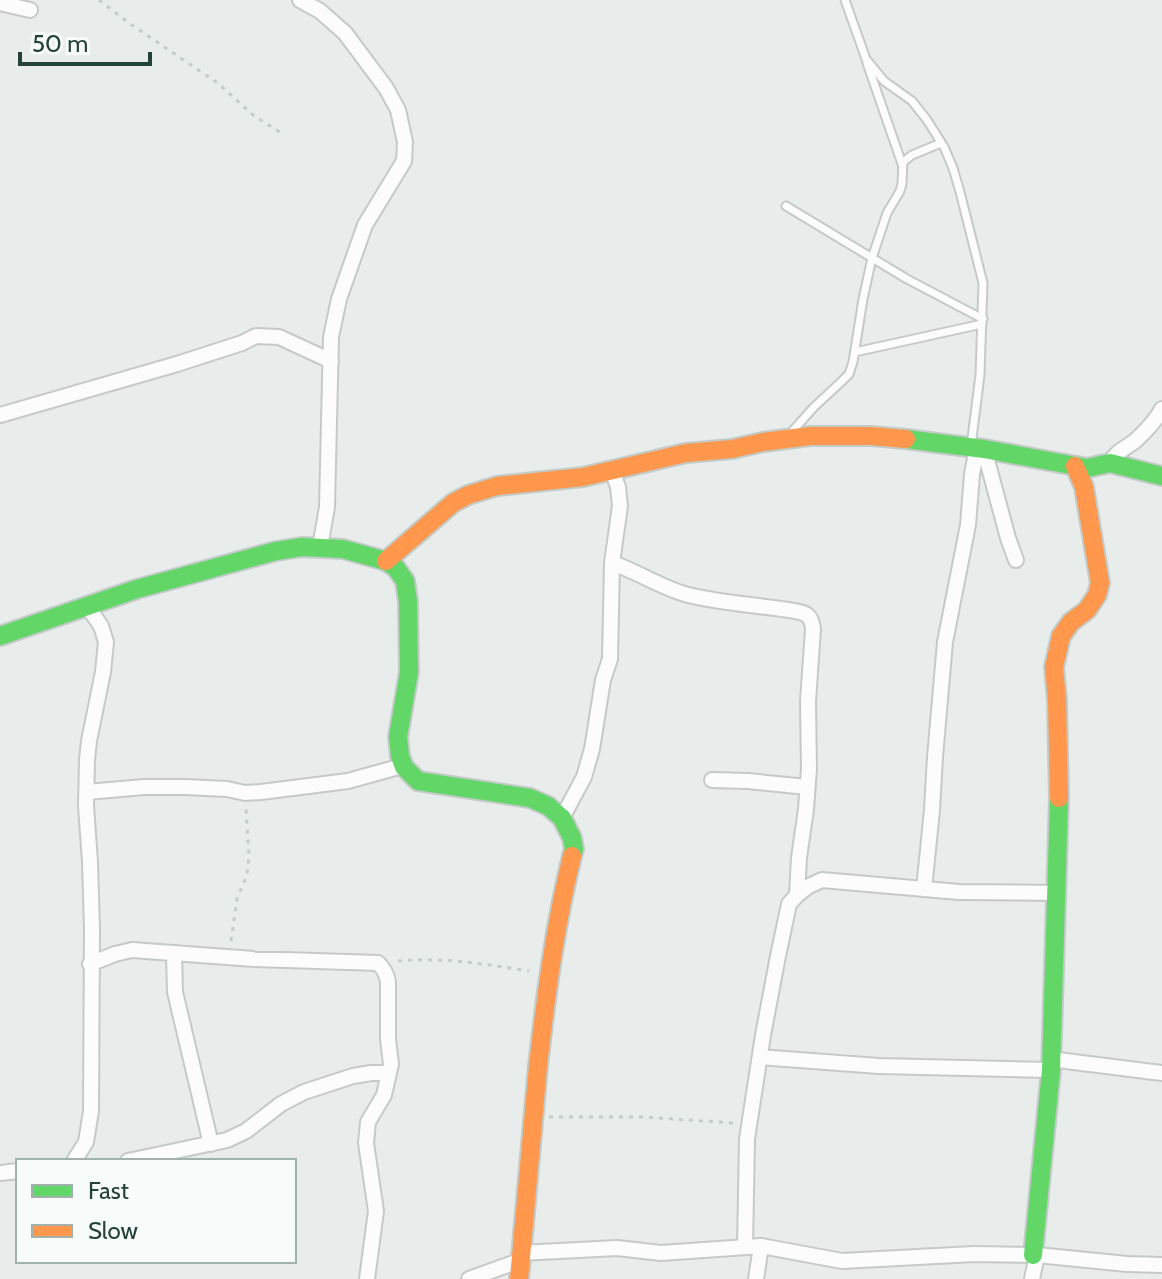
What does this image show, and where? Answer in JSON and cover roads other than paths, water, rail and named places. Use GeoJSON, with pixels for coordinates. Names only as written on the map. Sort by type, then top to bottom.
{"type":"FeatureCollection","features":[{"type":"Feature","properties":{"kind":"street"},"geometry":{"type":"LineString","coordinates":[[300,0],[321,5],[386,88],[398,110],[405,142],[404,161],[365,225],[339,299],[331,337],[327,507],[320,547]]}},
{"type":"Feature","properties":{"kind":"street"},"geometry":{"type":"LineString","coordinates":[[0,3],[30,10]]}},
{"type":"Feature","properties":{"kind":"street"},"geometry":{"type":"LineString","coordinates":[[0,415],[177,364],[256,336],[279,337],[331,361]]}},
{"type":"Feature","properties":{"kind":"street"},"geometry":{"type":"LineString","coordinates":[[1110,463],[1155,422],[1162,409]]}},
{"type":"Feature","properties":{"kind":"street"},"geometry":{"type":"LineString","coordinates":[[386,561],[453,503],[497,486],[564,479],[686,453],[810,436],[914,440],[1087,468],[1110,463],[1162,476]]}},
{"type":"Feature","properties":{"kind":"street"},"geometry":{"type":"LineString","coordinates":[[977,448],[1016,560]]}},
{"type":"Feature","properties":{"kind":"street"},"geometry":{"type":"LineString","coordinates":[[924,889],[945,642],[968,525],[977,448]]}},
{"type":"Feature","properties":{"kind":"street"},"geometry":{"type":"LineString","coordinates":[[1032,1279],[1050,1064],[1057,893],[1058,775],[1054,667],[1061,636],[1071,622],[1087,610],[1097,595],[1100,583],[1084,487],[1075,466]]}},
{"type":"Feature","properties":{"kind":"street"},"geometry":{"type":"LineString","coordinates":[[562,818],[584,777],[592,749],[598,700],[610,659],[612,563],[620,506],[612,470]]}},
{"type":"Feature","properties":{"kind":"street"},"geometry":{"type":"LineString","coordinates":[[0,636],[137,589],[276,551],[302,547],[343,549],[386,561],[396,568],[405,581],[408,601],[409,672],[398,737],[402,766],[418,781],[530,798],[548,806],[562,818],[574,849],[560,904],[548,976],[519,1264]]}},
{"type":"Feature","properties":{"kind":"street"},"geometry":{"type":"LineString","coordinates":[[612,563],[689,595],[805,613],[812,620],[807,787],[797,895]]}},
{"type":"Feature","properties":{"kind":"street"},"geometry":{"type":"LineString","coordinates":[[78,1159],[86,1142],[91,1111],[89,741],[101,688],[106,642],[101,626],[88,607]]}},
{"type":"Feature","properties":{"kind":"street"},"geometry":{"type":"LineString","coordinates":[[87,792],[186,787],[245,793],[348,781],[402,766]]}},
{"type":"Feature","properties":{"kind":"street"},"geometry":{"type":"LineString","coordinates":[[712,780],[807,787]]}},
{"type":"Feature","properties":{"kind":"street"},"geometry":{"type":"LineString","coordinates":[[745,1247],[749,1124],[789,904],[809,886],[822,880],[959,892],[1057,893]]}},
{"type":"Feature","properties":{"kind":"street"},"geometry":{"type":"LineString","coordinates":[[90,964],[132,950],[378,963],[387,974],[391,1064],[384,1095],[368,1122],[366,1143],[376,1211],[367,1279]]}},
{"type":"Feature","properties":{"kind":"street"},"geometry":{"type":"LineString","coordinates":[[174,953],[175,992],[211,1144]]}},
{"type":"Feature","properties":{"kind":"street"},"geometry":{"type":"LineString","coordinates":[[760,1057],[879,1066],[1050,1064],[1162,1073]]}},
{"type":"Feature","properties":{"kind":"street"},"geometry":{"type":"LineString","coordinates":[[138,1159],[227,1140],[246,1131],[281,1104],[304,1092],[353,1076],[388,1073]]}},
{"type":"Feature","properties":{"kind":"street"},"geometry":{"type":"LineString","coordinates":[[756,1279],[761,1246]]}},
{"type":"Feature","properties":{"kind":"street"},"geometry":{"type":"LineString","coordinates":[[469,1279],[519,1264],[617,1248],[661,1253],[761,1246],[842,1261],[974,1254],[1035,1255],[1160,1266]]}},
{"type":"Feature","properties":{"kind":"street"},"geometry":{"type":"LineString","coordinates":[[1145,1279],[1160,1266]]}},
{"type":"Feature","properties":{"kind":"lane"},"geometry":{"type":"LineString","coordinates":[[845,0],[903,166]]}},
{"type":"Feature","properties":{"kind":"lane"},"geometry":{"type":"LineString","coordinates":[[865,59],[884,81],[912,101],[941,143],[953,168],[973,237],[983,283],[977,448]]}},
{"type":"Feature","properties":{"kind":"lane"},"geometry":{"type":"LineString","coordinates":[[786,439],[849,374],[872,258],[887,213],[900,191],[905,159],[941,143]]}},
{"type":"Feature","properties":{"kind":"lane"},"geometry":{"type":"LineString","coordinates":[[786,206],[982,321]]}},
{"type":"Feature","properties":{"kind":"lane"},"geometry":{"type":"LineString","coordinates":[[855,352],[982,321]]}}]}
